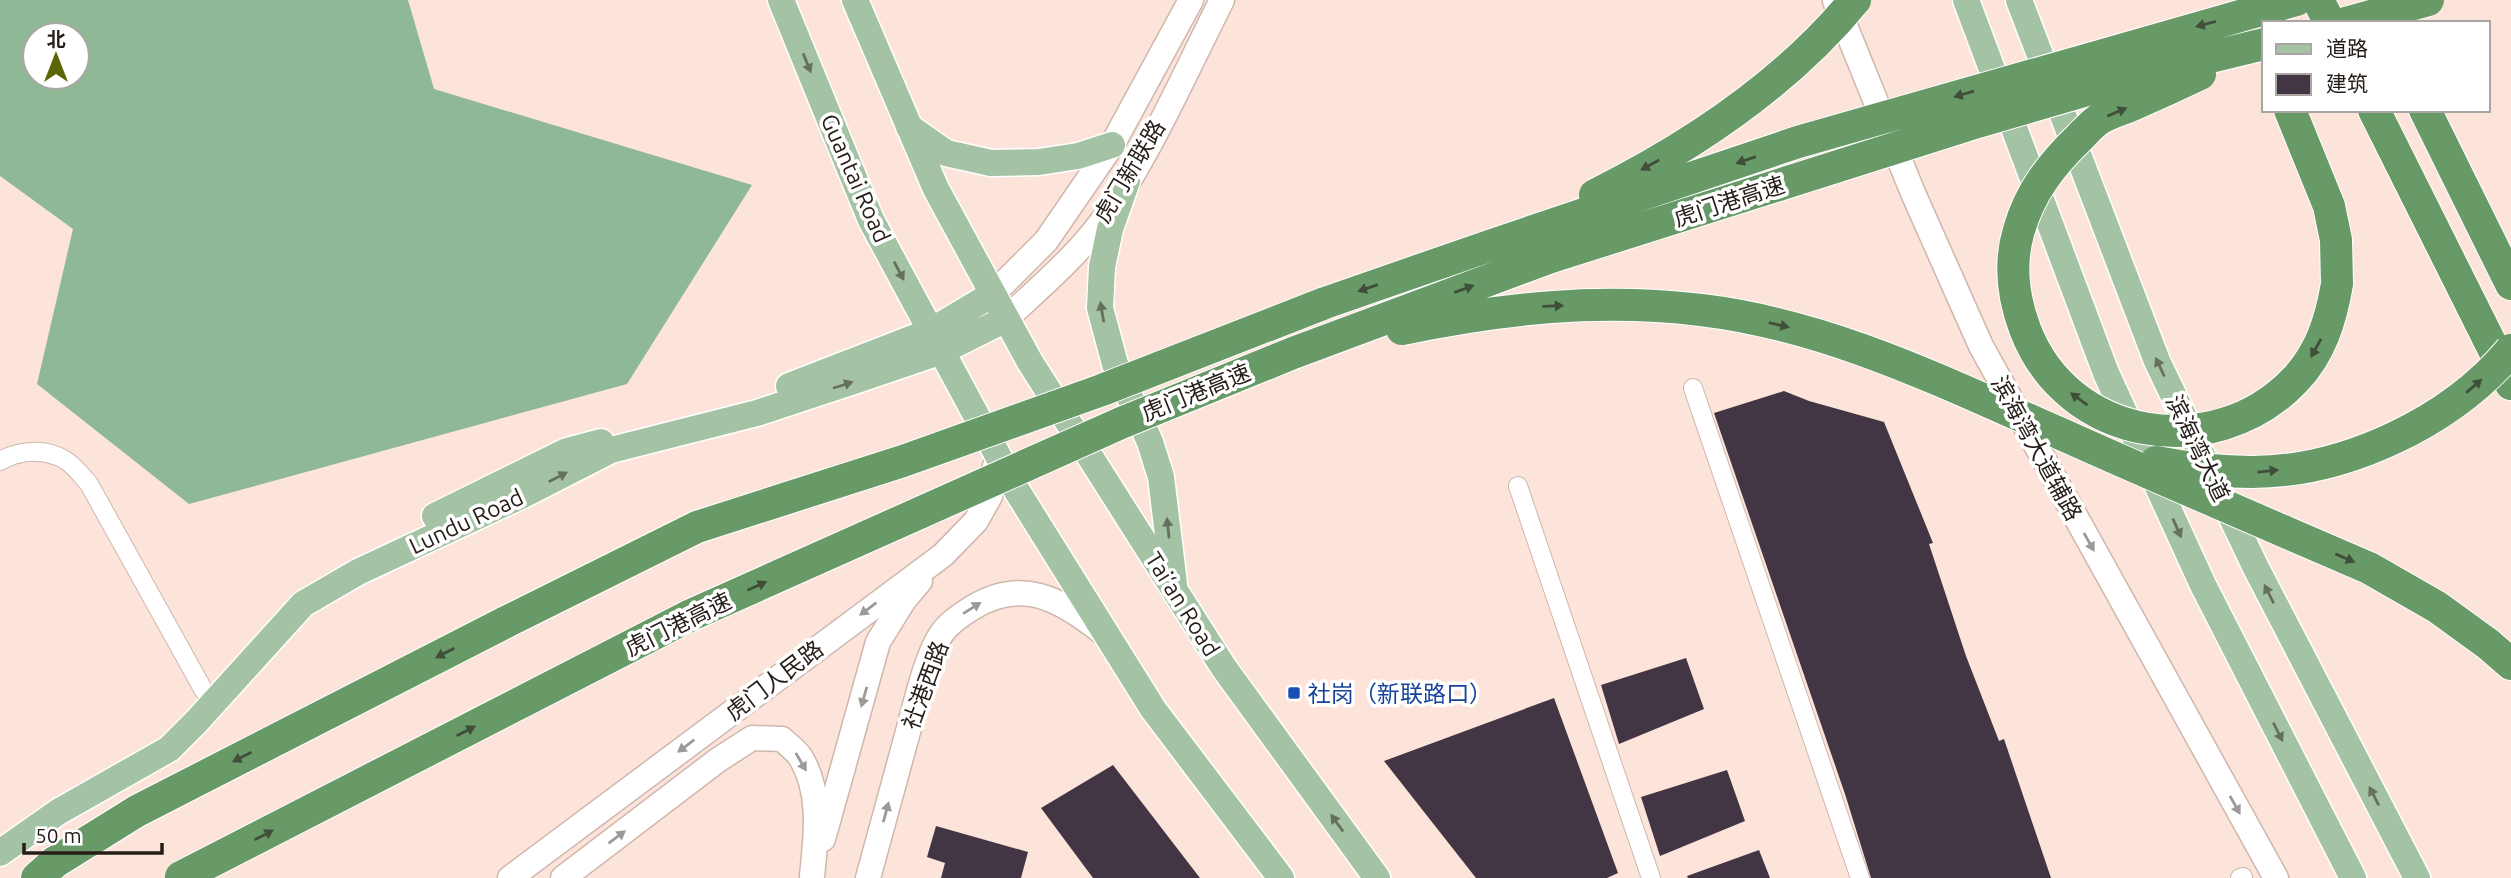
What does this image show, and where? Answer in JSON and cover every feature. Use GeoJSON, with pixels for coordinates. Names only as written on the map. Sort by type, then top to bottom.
{"type":"FeatureCollection","features":[{"type":"Feature","properties":{"kind":"highway"},"geometry":{"type":"LineString","coordinates":[[1700,137],[1757,94],[1802,54],[1855,0]]}},
{"type":"Feature","properties":{"kind":"highway"},"geometry":{"type":"LineString","coordinates":[[1492,245],[1609,188],[1761,102],[1822,57],[1880,0]]}},
{"type":"Feature","properties":{"kind":"highway"},"geometry":{"type":"LineString","coordinates":[[2237,0],[2262,53]]}},
{"type":"Feature","properties":{"kind":"highway","name":"虎门港高速"},"geometry":{"type":"LineString","coordinates":[[37,878],[55,862],[137,811],[697,527],[903,461],[1102,390],[1325,303],[1798,142],[2296,0]]}},
{"type":"Feature","properties":{"kind":"highway"},"geometry":{"type":"LineString","coordinates":[[2318,0],[2329,21]]}},
{"type":"Feature","properties":{"kind":"highway"},"geometry":{"type":"LineString","coordinates":[[2370,0],[2381,21]]}},
{"type":"Feature","properties":{"kind":"highway"},"geometry":{"type":"LineString","coordinates":[[2353,21],[2428,0]]}},
{"type":"Feature","properties":{"kind":"highway","name":"虎门港高速"},"geometry":{"type":"LineString","coordinates":[[181,878],[691,615],[1121,423],[1293,352],[1551,257],[1682,215],[1971,124],[2149,72],[2262,44]]}},
{"type":"Feature","properties":{"kind":"highway"},"geometry":{"type":"LineString","coordinates":[[2262,51],[2099,119],[2042,178],[2025,209],[2015,242],[2013,277],[2018,311],[2030,344],[2049,373],[2074,398],[2104,416],[2137,428],[2172,432],[2218,426],[2240,419],[2271,402],[2297,379],[2317,350],[2331,318],[2337,284],[2336,240],[2329,206],[2291,112]]}},
{"type":"Feature","properties":{"kind":"highway"},"geometry":{"type":"LineString","coordinates":[[2375,112],[2511,384]]}},
{"type":"Feature","properties":{"kind":"highway"},"geometry":{"type":"LineString","coordinates":[[2426,112],[2511,284]]}},
{"type":"Feature","properties":{"kind":"highway"},"geometry":{"type":"LineString","coordinates":[[1293,352],[1461,316],[1541,306],[1622,304],[1702,310],[1781,325],[1859,347],[2368,568],[2437,607],[2499,654]]}},
{"type":"Feature","properties":{"kind":"highway"},"geometry":{"type":"LineString","coordinates":[[2080,443],[2199,470],[2255,472],[2309,466],[2362,451],[2413,429],[2459,399],[2511,350]]}},
{"type":"Feature","properties":{"kind":"main road","name":"Guantai Road"},"geometry":{"type":"LineString","coordinates":[[780,0],[871,220],[936,341]]}},
{"type":"Feature","properties":{"kind":"main road"},"geometry":{"type":"LineString","coordinates":[[855,0],[909,127],[946,153],[991,163],[1040,162],[1078,156],[1112,145]]}},
{"type":"Feature","properties":{"kind":"main road","name":"虎门新联路"},"geometry":{"type":"LineString","coordinates":[[993,294],[1046,241],[1112,145],[1191,0]]}},
{"type":"Feature","properties":{"kind":"main road","name":"虎门新联路"},"geometry":{"type":"LineString","coordinates":[[1006,318],[1069,260],[1103,219],[1141,157],[1222,0]]}},
{"type":"Feature","properties":{"kind":"main road","name":"滨海湾大道辅路"},"geometry":{"type":"LineString","coordinates":[[1835,0],[1913,193],[1981,346],[2276,878]]}},
{"type":"Feature","properties":{"kind":"main road"},"geometry":{"type":"LineString","coordinates":[[1966,0],[2106,373],[2203,585],[2353,878]]}},
{"type":"Feature","properties":{"kind":"main road","name":"滨海湾大道"},"geometry":{"type":"LineString","coordinates":[[2019,0],[2157,361],[2256,568],[2417,878]]}},
{"type":"Feature","properties":{"kind":"main road","name":"Tai‘an Road"},"geometry":{"type":"LineString","coordinates":[[909,127],[936,189],[1030,362],[1224,668],[1377,878]]}},
{"type":"Feature","properties":{"kind":"main road"},"geometry":{"type":"LineString","coordinates":[[1126,181],[1110,229],[1102,267],[1100,308],[1115,364],[1150,442],[1161,477],[1170,539],[1171,576],[1178,595]]}},
{"type":"Feature","properties":{"kind":"main road","name":"Lundu Road"},"geometry":{"type":"LineString","coordinates":[[0,853],[58,812],[169,749],[303,604],[358,572],[525,494],[611,450],[757,413],[936,341],[993,294]]}},
{"type":"Feature","properties":{"kind":"main road","name":"Lundu Road"},"geometry":{"type":"LineString","coordinates":[[0,833],[152,738],[186,710],[286,598],[338,564],[567,451],[673,424],[1006,318]]}},
{"type":"Feature","properties":{"kind":"main road"},"geometry":{"type":"LineString","coordinates":[[936,341],[1017,492],[1153,709],[1282,878]]}},
{"type":"Feature","properties":{"kind":"main road","name":"虎门人民路"},"geometry":{"type":"LineString","coordinates":[[510,878],[943,555],[976,521],[990,496],[997,453]]}},
{"type":"Feature","properties":{"kind":"main road"},"geometry":{"type":"LineString","coordinates":[[812,877],[878,642],[904,600],[943,555]]}},
{"type":"Feature","properties":{"kind":"main road","name":"社港西路"},"geometry":{"type":"LineString","coordinates":[[868,878],[920,688],[940,636],[957,617],[986,600],[1016,592],[1048,597],[1079,614],[1107,636]]}},
{"type":"Feature","properties":{"kind":"main road","name":"虎门人民路"},"geometry":{"type":"LineString","coordinates":[[563,878],[751,738],[782,739],[801,757],[814,790],[816,834],[812,877]]}},
{"type":"Feature","properties":{"kind":"main road"},"geometry":{"type":"LineString","coordinates":[[2392,830],[2432,878]]}},
{"type":"Feature","properties":{"kind":"street"},"geometry":{"type":"LineString","coordinates":[[1693,388],[1860,878]]}},
{"type":"Feature","properties":{"kind":"street"},"geometry":{"type":"LineString","coordinates":[[0,461],[9,455],[40,451],[66,460],[89,484],[204,691]]}},
{"type":"Feature","properties":{"kind":"street"},"geometry":{"type":"LineString","coordinates":[[1518,486],[1651,878]]}},
{"type":"Feature","properties":{"kind":"green space"},"geometry":{"type":"Polygon","coordinates":[[[0,0],[408,0],[434,89],[752,185],[627,384],[189,504],[37,384],[73,229],[0,176],[0,0]]]}},
{"type":"Feature","properties":{"kind":"building"},"geometry":{"type":"Polygon","coordinates":[[[1784,391],[1809,401],[1884,422],[1933,543],[1929,544],[1966,656],[1999,741],[2004,739],[2051,878],[1871,878],[1845,794],[1714,413],[1784,391]]]}},
{"type":"Feature","properties":{"kind":"building"},"geometry":{"type":"Polygon","coordinates":[[[1686,658],[1704,709],[1619,744],[1601,685],[1686,658]]]}},
{"type":"Feature","properties":{"kind":"building"},"geometry":{"type":"Polygon","coordinates":[[[1554,698],[1618,873],[1607,878],[1476,878],[1384,761],[1554,698]]]}},
{"type":"Feature","properties":{"kind":"building"},"geometry":{"type":"Polygon","coordinates":[[[1113,765],[1200,878],[1093,878],[1041,808],[1113,765]]]}},
{"type":"Feature","properties":{"kind":"building"},"geometry":{"type":"Polygon","coordinates":[[[1727,770],[1745,821],[1660,856],[1641,797],[1727,770]]]}},
{"type":"Feature","properties":{"kind":"building"},"geometry":{"type":"Polygon","coordinates":[[[936,826],[1028,852],[1021,878],[941,878],[945,863],[927,857],[936,826]]]}},
{"type":"Feature","properties":{"kind":"building"},"geometry":{"type":"Polygon","coordinates":[[[1759,850],[1770,878],[1687,876],[1759,850]]]}},
{"type":"Feature","properties":{"kind":"place","name":"社岗（新联路口）"},"geometry":{"type":"Point","coordinates":[1294,693]}}]}
